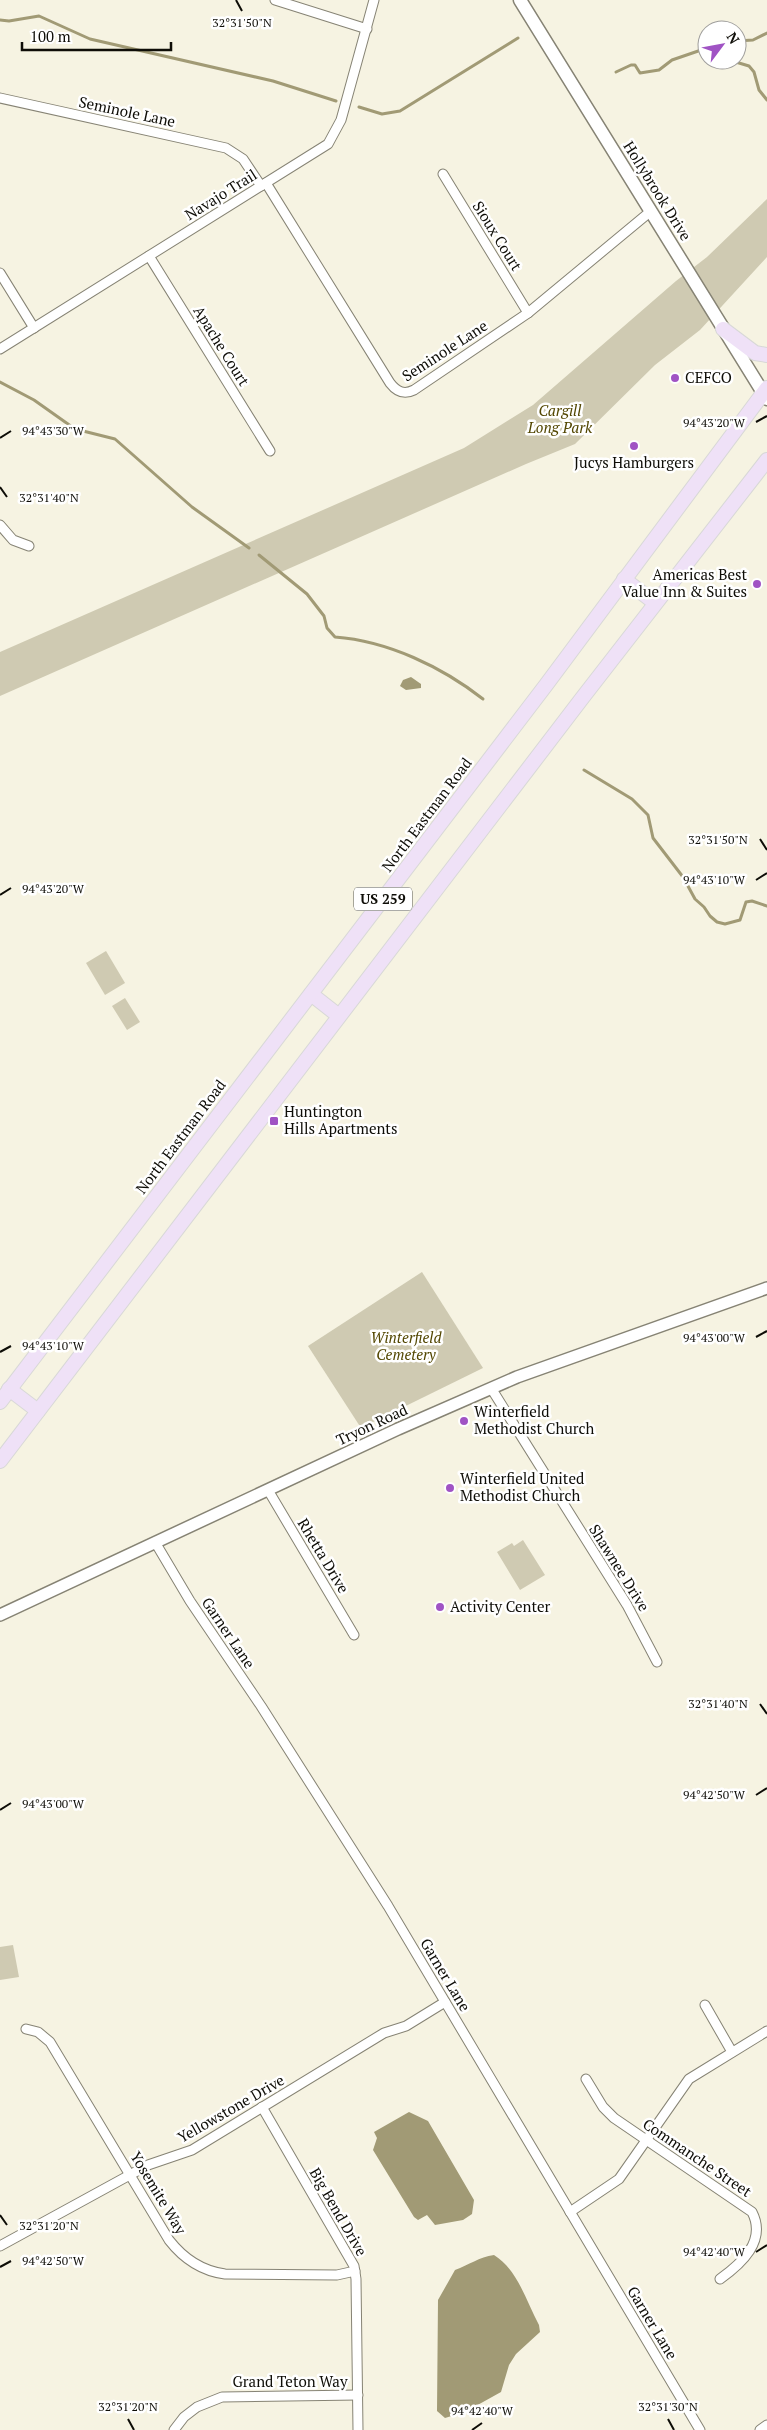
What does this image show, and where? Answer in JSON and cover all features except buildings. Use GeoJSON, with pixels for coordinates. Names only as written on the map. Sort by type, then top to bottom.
{"type":"FeatureCollection","features":[{"type":"Feature","properties":{"kind":"main road","name":"Hollybrook Drive"},"geometry":{"type":"LineString","coordinates":[[520,0],[723,329],[766,393]]}},
{"type":"Feature","properties":{"kind":"main road"},"geometry":{"type":"LineString","coordinates":[[723,329],[755,353],[767,355]]}},
{"type":"Feature","properties":{"kind":"main road","name":"North Eastman Road"},"geometry":{"type":"LineString","coordinates":[[0,1402],[766,393]]}},
{"type":"Feature","properties":{"kind":"main road","name":"US 259"},"geometry":{"type":"LineString","coordinates":[[0,1461],[767,460]]}},
{"type":"Feature","properties":{"kind":"main road"},"geometry":{"type":"LineString","coordinates":[[750,482],[767,472]]}},
{"type":"Feature","properties":{"kind":"main road"},"geometry":{"type":"LineString","coordinates":[[624,579],[655,604]]}},
{"type":"Feature","properties":{"kind":"main road"},"geometry":{"type":"LineString","coordinates":[[311,994],[340,1016]]}},
{"type":"Feature","properties":{"kind":"main road"},"geometry":{"type":"LineString","coordinates":[[10,1389],[38,1412]]}},
{"type":"Feature","properties":{"kind":"street"},"geometry":{"type":"LineString","coordinates":[[275,0],[367,29]]}},
{"type":"Feature","properties":{"kind":"street","name":"Navajo Trail"},"geometry":{"type":"LineString","coordinates":[[0,349],[318,151],[333,137],[343,114],[374,0]]}},
{"type":"Feature","properties":{"kind":"street","name":"Seminole Lane"},"geometry":{"type":"LineString","coordinates":[[0,98],[226,148],[243,159],[264,185],[390,383],[400,392],[414,390],[528,313],[651,211]]}},
{"type":"Feature","properties":{"kind":"street","name":"Sioux Court"},"geometry":{"type":"LineString","coordinates":[[443,174],[528,313]]}},
{"type":"Feature","properties":{"kind":"street","name":"Apache Court"},"geometry":{"type":"LineString","coordinates":[[149,256],[270,451]]}},
{"type":"Feature","properties":{"kind":"street"},"geometry":{"type":"LineString","coordinates":[[0,273],[34,328]]}},
{"type":"Feature","properties":{"kind":"street"},"geometry":{"type":"LineString","coordinates":[[0,525],[13,540],[29,546]]}},
{"type":"Feature","properties":{"kind":"street","name":"Tryon Road"},"geometry":{"type":"LineString","coordinates":[[0,1615],[491,1388],[544,1366],[767,1288]]}},
{"type":"Feature","properties":{"kind":"street","name":"Shawnee Drive"},"geometry":{"type":"LineString","coordinates":[[491,1388],[627,1606],[657,1662]]}},
{"type":"Feature","properties":{"kind":"street","name":"Rhetta Drive"},"geometry":{"type":"LineString","coordinates":[[268,1490],[354,1636]]}},
{"type":"Feature","properties":{"kind":"street","name":"Garner Lane"},"geometry":{"type":"LineString","coordinates":[[155,1542],[190,1601],[261,1706],[378,1891],[700,2430]]}},
{"type":"Feature","properties":{"kind":"street","name":"Yellowstone Drive"},"geometry":{"type":"LineString","coordinates":[[0,2246],[154,2162],[192,2150],[384,2033],[406,2026],[445,2002]]}},
{"type":"Feature","properties":{"kind":"street"},"geometry":{"type":"LineString","coordinates":[[705,2005],[732,2052]]}},
{"type":"Feature","properties":{"kind":"street","name":"Yosemite Way"},"geometry":{"type":"LineString","coordinates":[[26,2030],[38,2032],[50,2042],[174,2246],[186,2258],[202,2268],[232,2275],[337,2275],[355,2271]]}},
{"type":"Feature","properties":{"kind":"street"},"geometry":{"type":"LineString","coordinates":[[570,2212],[617,2182],[687,2081],[767,2031]]}},
{"type":"Feature","properties":{"kind":"street","name":"Commanche Street"},"geometry":{"type":"LineString","coordinates":[[586,2079],[608,2113],[645,2141],[752,2212],[762,2222],[765,2236],[759,2251],[720,2279]]}},
{"type":"Feature","properties":{"kind":"street","name":"Big Bend Drive"},"geometry":{"type":"LineString","coordinates":[[262,2107],[349,2256],[355,2271],[358,2430]]}},
{"type":"Feature","properties":{"kind":"street","name":"Grand Teton Way"},"geometry":{"type":"LineString","coordinates":[[174,2430],[184,2417],[197,2407],[222,2396],[358,2395]]}},
{"type":"Feature","properties":{"kind":"street"},"geometry":{"type":"LineString","coordinates":[[760,2430],[767,2425]]}},
{"type":"Feature","properties":{"kind":"green space","name":"Cargill Long Park"},"geometry":{"type":"Polygon","coordinates":[[[767,199],[767,257],[700,330],[655,365],[575,444],[0,696],[0,652],[464,448],[533,405],[676,281],[707,257],[767,199]]]}},
{"type":"Feature","properties":{"kind":"green space"},"geometry":{"type":"Polygon","coordinates":[[[106,951],[125,983],[105,995],[86,963],[106,951]]]}},
{"type":"Feature","properties":{"kind":"green space"},"geometry":{"type":"Polygon","coordinates":[[[125,998],[140,1022],[127,1030],[112,1006],[125,998]]]}},
{"type":"Feature","properties":{"kind":"green space","name":"Winterfield Cemetery"},"geometry":{"type":"Polygon","coordinates":[[[422,1272],[483,1368],[361,1428],[308,1346],[422,1272]]]}},
{"type":"Feature","properties":{"kind":"green space"},"geometry":{"type":"Polygon","coordinates":[[[523,1540],[545,1575],[520,1590],[497,1552],[512,1543],[514,1546],[523,1540]]]}},
{"type":"Feature","properties":{"kind":"green space"},"geometry":{"type":"Polygon","coordinates":[[[13,1945],[19,1977],[0,1980],[0,1947],[13,1945]]]}},
{"type":"Feature","properties":{"kind":"shaded area"},"geometry":{"type":"Polygon","coordinates":[[[411,677],[421,684],[421,688],[406,690],[400,686],[403,680],[411,677]]]}},
{"type":"Feature","properties":{"kind":"shaded area"},"geometry":{"type":"Polygon","coordinates":[[[409,2112],[428,2121],[474,2200],[472,2214],[463,2220],[435,2225],[427,2215],[418,2220],[414,2217],[373,2150],[377,2138],[374,2132],[409,2112]]]}},
{"type":"Feature","properties":{"kind":"shaded area"},"geometry":{"type":"Polygon","coordinates":[[[494,2255],[509,2269],[521,2287],[539,2325],[540,2332],[516,2354],[509,2365],[501,2392],[465,2412],[445,2418],[437,2411],[438,2300],[455,2270],[479,2259],[494,2255]]]}},
{"type":"Feature","properties":{"kind":"waterway"},"geometry":{"type":"LineString","coordinates":[[0,20],[9,21],[39,16],[90,39],[273,81],[336,101]]}},
{"type":"Feature","properties":{"kind":"waterway"},"geometry":{"type":"LineString","coordinates":[[747,40],[753,40],[767,33]]}},
{"type":"Feature","properties":{"kind":"waterway"},"geometry":{"type":"LineString","coordinates":[[359,107],[382,114],[400,111],[518,38]]}},
{"type":"Feature","properties":{"kind":"waterway"},"geometry":{"type":"LineString","coordinates":[[616,72],[631,65],[635,65],[640,73],[659,70],[672,60],[697,51]]}},
{"type":"Feature","properties":{"kind":"waterway"},"geometry":{"type":"LineString","coordinates":[[747,65],[754,72],[759,90],[767,100]]}},
{"type":"Feature","properties":{"kind":"waterway"},"geometry":{"type":"LineString","coordinates":[[0,382],[34,400],[75,429],[115,439],[192,507],[249,548]]}},
{"type":"Feature","properties":{"kind":"waterway"},"geometry":{"type":"LineString","coordinates":[[259,555],[307,594],[324,616],[327,628],[335,637],[375,644],[414,658],[450,676],[483,699]]}},
{"type":"Feature","properties":{"kind":"waterway"},"geometry":{"type":"LineString","coordinates":[[584,770],[632,799],[648,815],[653,838],[683,877],[695,899],[717,922],[725,924],[740,920],[746,902],[752,901],[767,906]]}},
{"type":"Feature","properties":{"kind":"place","name":"CEFCO"},"geometry":{"type":"Point","coordinates":[675,378]}},
{"type":"Feature","properties":{"kind":"place","name":"Jucys Hamburgers"},"geometry":{"type":"Point","coordinates":[634,446]}},
{"type":"Feature","properties":{"kind":"place","name":"Americas Best Value Inn & Suites"},"geometry":{"type":"Point","coordinates":[757,584]}},
{"type":"Feature","properties":{"kind":"place","name":"Huntington Hills Apartments"},"geometry":{"type":"Point","coordinates":[274,1121]}},
{"type":"Feature","properties":{"kind":"place","name":"Winterfield Methodist Church"},"geometry":{"type":"Point","coordinates":[464,1421]}},
{"type":"Feature","properties":{"kind":"place","name":"Winterfield United Methodist Church"},"geometry":{"type":"Point","coordinates":[450,1488]}},
{"type":"Feature","properties":{"kind":"place","name":"Activity Center"},"geometry":{"type":"Point","coordinates":[440,1607]}}]}
